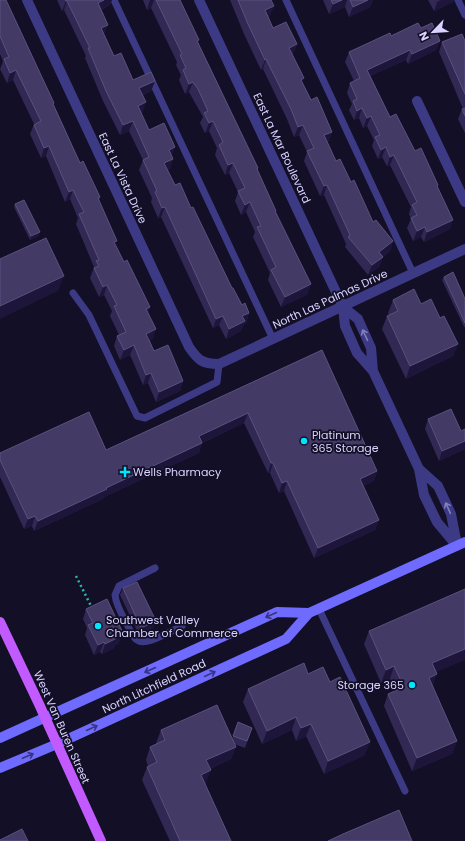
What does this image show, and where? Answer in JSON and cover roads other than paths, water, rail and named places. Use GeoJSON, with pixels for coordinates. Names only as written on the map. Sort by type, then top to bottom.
{"type":"FeatureCollection","features":[{"type":"Feature","properties":{"kind":"main road","name":"North Litchfield Road"},"geometry":{"type":"LineString","coordinates":[[0,738],[277,612],[309,613],[461,544]]}},
{"type":"Feature","properties":{"kind":"main road","name":"North Litchfield Road"},"geometry":{"type":"LineString","coordinates":[[0,768],[57,744],[286,639],[309,613]]}},
{"type":"Feature","properties":{"kind":"main road","name":"West Van Buren Street"},"geometry":{"type":"LineString","coordinates":[[0,622],[101,841]]}},
{"type":"Feature","properties":{"kind":"street","name":"East La Vista Drive"},"geometry":{"type":"LineString","coordinates":[[27,0],[189,346],[196,357],[203,362],[219,364]]}},
{"type":"Feature","properties":{"kind":"street","name":"East La Mar Boulevard"},"geometry":{"type":"LineString","coordinates":[[199,0],[343,307],[345,326],[357,353],[372,371],[419,469],[424,495],[437,522],[461,544]]}},
{"type":"Feature","properties":{"kind":"street"},"geometry":{"type":"LineString","coordinates":[[417,101],[465,202]]}},
{"type":"Feature","properties":{"kind":"street","name":"North Las Palmas Drive"},"geometry":{"type":"LineString","coordinates":[[219,364],[465,249]]}},
{"type":"Feature","properties":{"kind":"street","name":"East La Mar Boulevard"},"geometry":{"type":"LineString","coordinates":[[343,307],[358,319],[371,348],[372,371]]}},
{"type":"Feature","properties":{"kind":"street","name":"East La Mar Boulevard"},"geometry":{"type":"LineString","coordinates":[[419,469],[438,486],[451,514],[461,544]]}},
{"type":"Feature","properties":{"kind":"lane"},"geometry":{"type":"LineString","coordinates":[[114,0],[273,339]]}},
{"type":"Feature","properties":{"kind":"lane"},"geometry":{"type":"LineString","coordinates":[[286,0],[413,273]]}},
{"type":"Feature","properties":{"kind":"lane"},"geometry":{"type":"LineString","coordinates":[[458,0],[465,15]]}},
{"type":"Feature","properties":{"kind":"lane"},"geometry":{"type":"LineString","coordinates":[[73,293],[89,315],[137,416],[145,418],[217,382],[219,364]]}},
{"type":"Feature","properties":{"kind":"lane"},"geometry":{"type":"LineString","coordinates":[[156,568],[119,586],[115,595],[119,607],[133,637],[139,641],[150,641],[182,626]]}},
{"type":"Feature","properties":{"kind":"lane"},"geometry":{"type":"LineString","coordinates":[[319,609],[405,791]]}},
{"type":"Feature","properties":{"kind":"place","name":"Platinum 365 Storage"},"geometry":{"type":"Point","coordinates":[304,441]}},
{"type":"Feature","properties":{"kind":"place","name":"Wells Pharmacy"},"geometry":{"type":"Point","coordinates":[125,472]}},
{"type":"Feature","properties":{"kind":"place","name":"Southwest Valley Chamber of Commerce"},"geometry":{"type":"Point","coordinates":[98,626]}},
{"type":"Feature","properties":{"kind":"place","name":"Storage 365"},"geometry":{"type":"Point","coordinates":[412,685]}}]}
